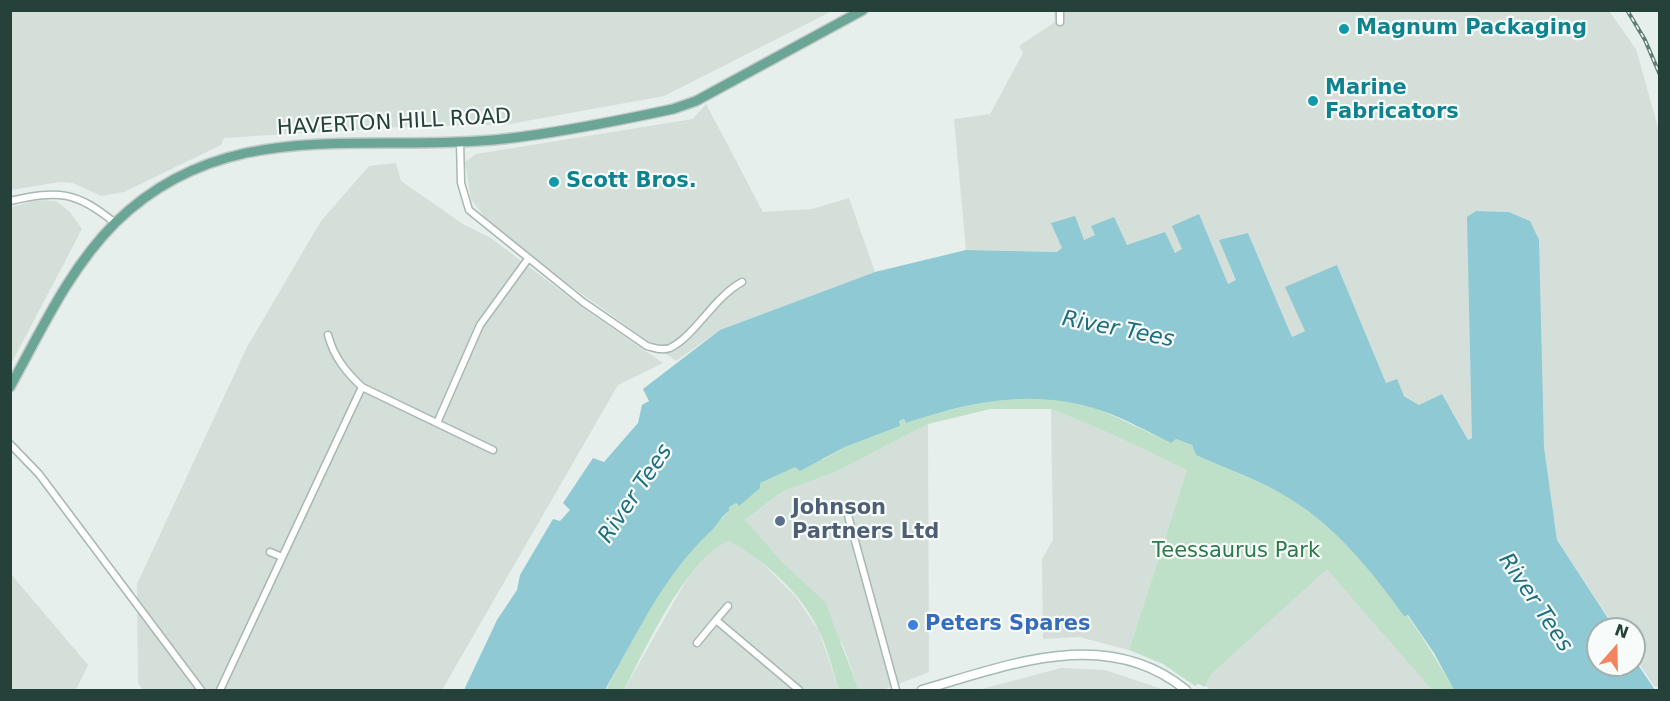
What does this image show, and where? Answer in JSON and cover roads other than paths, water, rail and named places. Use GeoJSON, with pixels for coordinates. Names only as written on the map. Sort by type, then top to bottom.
{"type":"FeatureCollection","features":[{"type":"Feature","properties":{"kind":"main road","name":"HAVERTON HILL ROAD"},"geometry":{"type":"LineString","coordinates":[[10,387],[80,266],[115,224],[167,183],[223,158],[268,147],[294,144],[393,144],[503,139],[687,105],[863,10]]}},
{"type":"Feature","properties":{"kind":"street"},"geometry":{"type":"LineString","coordinates":[[1060,10],[1060,22]]}},
{"type":"Feature","properties":{"kind":"street"},"geometry":{"type":"LineString","coordinates":[[460,141],[461,183],[469,210],[528,260],[647,346],[659,350],[669,348],[682,339],[730,289],[742,282]]}},
{"type":"Feature","properties":{"kind":"street"},"geometry":{"type":"LineString","coordinates":[[10,201],[41,194],[64,194],[86,202],[115,224]]}},
{"type":"Feature","properties":{"kind":"street"},"geometry":{"type":"LineString","coordinates":[[437,423],[480,325],[528,260]]}},
{"type":"Feature","properties":{"kind":"street"},"geometry":{"type":"LineString","coordinates":[[328,335],[333,352],[347,373],[362,387],[493,450]]}},
{"type":"Feature","properties":{"kind":"street"},"geometry":{"type":"LineString","coordinates":[[220,690],[362,387]]}},
{"type":"Feature","properties":{"kind":"street"},"geometry":{"type":"LineString","coordinates":[[10,444],[39,474],[201,690]]}},
{"type":"Feature","properties":{"kind":"street"},"geometry":{"type":"LineString","coordinates":[[846,508],[896,690]]}},
{"type":"Feature","properties":{"kind":"street"},"geometry":{"type":"LineString","coordinates":[[270,552],[282,557]]}},
{"type":"Feature","properties":{"kind":"street"},"geometry":{"type":"LineString","coordinates":[[697,643],[728,606]]}},
{"type":"Feature","properties":{"kind":"street"},"geometry":{"type":"LineString","coordinates":[[716,620],[799,690]]}},
{"type":"Feature","properties":{"kind":"street"},"geometry":{"type":"LineString","coordinates":[[928,690],[1040,658],[1085,653],[1131,660],[1158,671],[1186,690]]}},
{"type":"Feature","properties":{"kind":"water","name":"River Tees"},"geometry":{"type":"Polygon","coordinates":[[[1476,211],[1509,212],[1530,221],[1539,240],[1544,447],[1557,540],[1607,617],[1586,617],[1586,677],[1646,677],[1655,690],[1454,690],[1434,653],[1408,615],[1404,616],[1349,547],[1299,505],[1260,483],[1196,455],[1192,445],[1176,439],[1171,443],[1127,421],[1075,403],[1026,399],[978,403],[906,423],[904,419],[899,421],[900,426],[845,447],[800,471],[795,467],[760,483],[760,488],[739,506],[736,503],[729,507],[729,511],[678,567],[652,606],[605,690],[464,690],[497,620],[517,590],[520,575],[553,519],[560,521],[570,510],[563,503],[593,458],[604,462],[638,423],[642,405],[649,401],[643,389],[720,330],[875,272],[966,250],[1057,252],[1062,248],[1051,223],[1075,216],[1084,240],[1095,235],[1091,226],[1114,217],[1127,245],[1165,232],[1175,253],[1182,249],[1172,226],[1199,214],[1228,284],[1236,280],[1219,240],[1248,233],[1292,337],[1305,331],[1285,287],[1337,265],[1386,383],[1397,379],[1404,396],[1419,405],[1442,394],[1468,440],[1472,438],[1467,217],[1476,211]]]}},
{"type":"Feature","properties":{"kind":"railway"},"geometry":{"type":"LineString","coordinates":[[1627,10],[1645,40],[1660,75]]}},
{"type":"Feature","properties":{"kind":"place","name":"Magnum Packaging"},"geometry":{"type":"Point","coordinates":[1344,29]}},
{"type":"Feature","properties":{"kind":"place","name":"Marine Fabricators"},"geometry":{"type":"Point","coordinates":[1313,101]}},
{"type":"Feature","properties":{"kind":"place","name":"Scott Bros."},"geometry":{"type":"Point","coordinates":[554,182]}},
{"type":"Feature","properties":{"kind":"place","name":"Johnson Partners Ltd"},"geometry":{"type":"Point","coordinates":[780,521]}},
{"type":"Feature","properties":{"kind":"place","name":"Peters Spares"},"geometry":{"type":"Point","coordinates":[913,625]}},
{"type":"Feature","properties":{"kind":"park label","name":"Teessaurus Park"},"geometry":{"type":"Point","coordinates":[1236,552]}}]}
